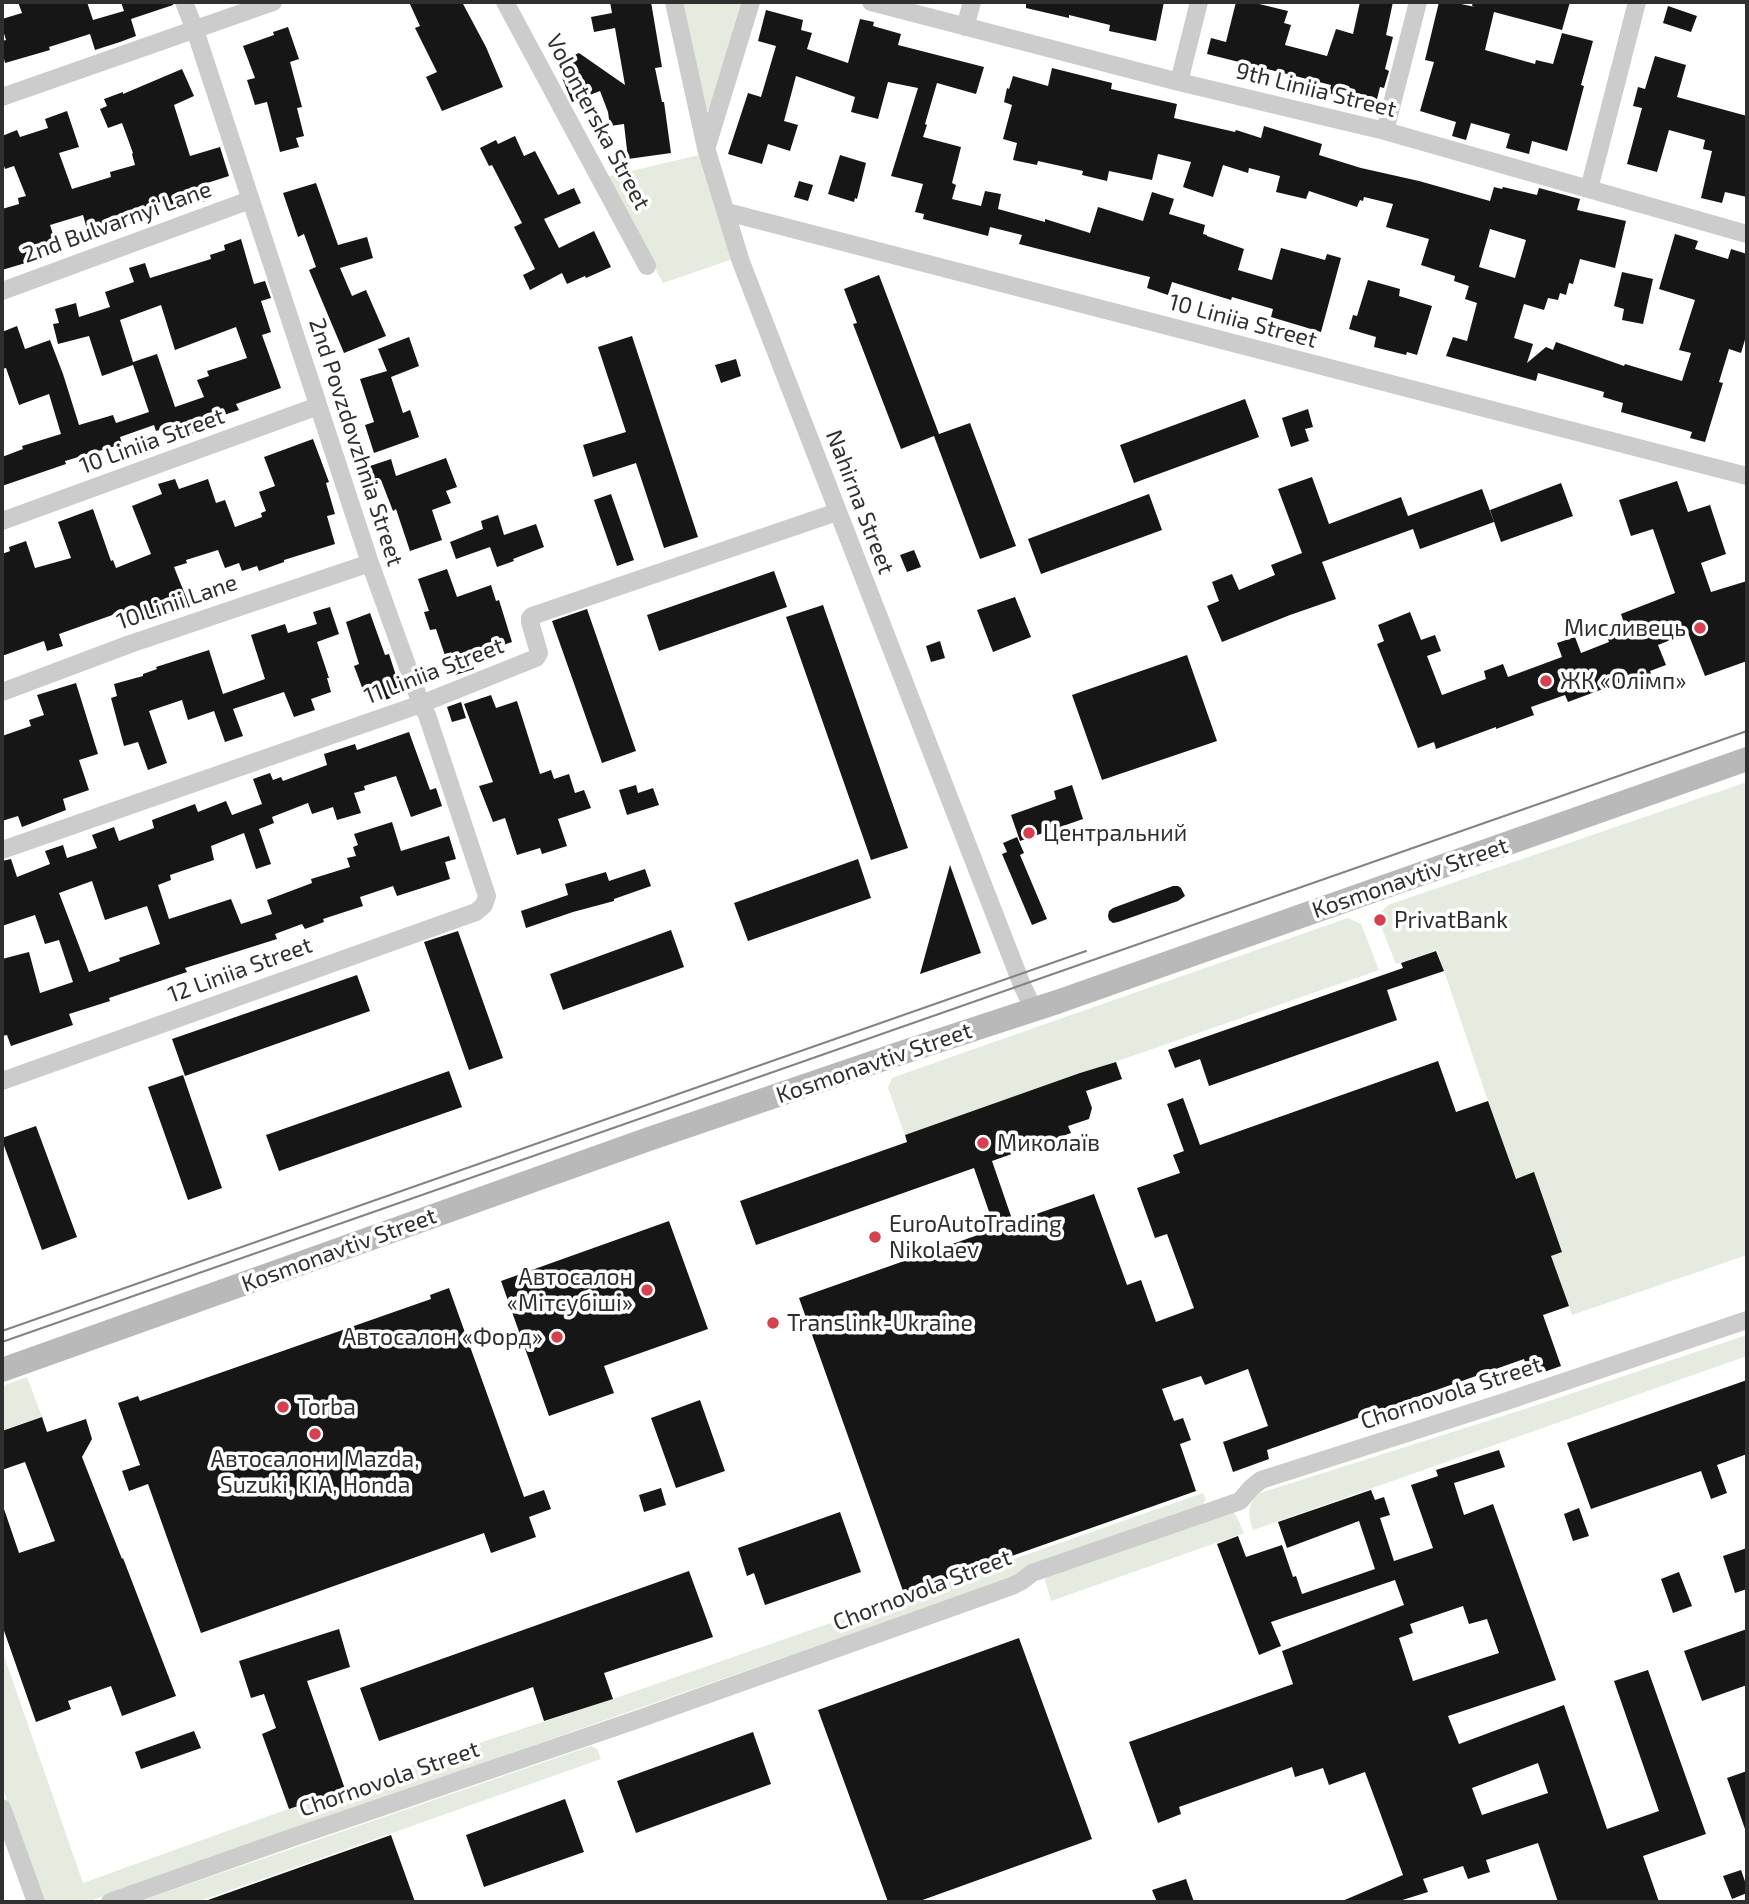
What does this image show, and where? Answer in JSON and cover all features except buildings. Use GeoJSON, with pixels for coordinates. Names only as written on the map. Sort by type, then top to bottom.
{"type":"FeatureCollection","features":[{"type":"Feature","properties":{"kind":"main road","name":"Kosmonavtiv Street"},"geometry":{"type":"LineString","coordinates":[[2,1370],[646,1140],[1034,1010],[1747,759]]}},
{"type":"Feature","properties":{"kind":"street","name":"2nd Povzdovzhnia Street"},"geometry":{"type":"LineString","coordinates":[[184,2],[370,563],[427,715],[487,896]]}},
{"type":"Feature","properties":{"kind":"street"},"geometry":{"type":"LineString","coordinates":[[2,97],[274,2]]}},
{"type":"Feature","properties":{"kind":"street","name":"Volonterska Street"},"geometry":{"type":"LineString","coordinates":[[505,2],[648,266]]}},
{"type":"Feature","properties":{"kind":"street","name":"Nahirna Street"},"geometry":{"type":"LineString","coordinates":[[674,2],[706,148],[741,262],[1034,1010]]}},
{"type":"Feature","properties":{"kind":"street"},"geometry":{"type":"LineString","coordinates":[[706,148],[751,2]]}},
{"type":"Feature","properties":{"kind":"street","name":"9th Liniia Street"},"geometry":{"type":"LineString","coordinates":[[871,2],[1179,82],[1385,131],[1747,234]]}},
{"type":"Feature","properties":{"kind":"street"},"geometry":{"type":"LineString","coordinates":[[965,27],[972,2]]}},
{"type":"Feature","properties":{"kind":"street"},"geometry":{"type":"LineString","coordinates":[[1179,82],[1199,2]]}},
{"type":"Feature","properties":{"kind":"street"},"geometry":{"type":"LineString","coordinates":[[1385,131],[1418,2]]}},
{"type":"Feature","properties":{"kind":"street"},"geometry":{"type":"LineString","coordinates":[[1589,189],[1637,2]]}},
{"type":"Feature","properties":{"kind":"street","name":"2nd Bulvarnyi Lane"},"geometry":{"type":"LineString","coordinates":[[2,291],[250,200]]}},
{"type":"Feature","properties":{"kind":"street","name":"10 Liniia Street"},"geometry":{"type":"LineString","coordinates":[[727,212],[1747,476]]}},
{"type":"Feature","properties":{"kind":"street","name":"10 Liniia Street"},"geometry":{"type":"LineString","coordinates":[[2,521],[318,406]]}},
{"type":"Feature","properties":{"kind":"street","name":"11 Liniia Street"},"geometry":{"type":"LineString","coordinates":[[2,850],[421,704],[536,658],[539,653],[530,622],[532,615],[837,512]]}},
{"type":"Feature","properties":{"kind":"street","name":"10 Linii Lane"},"geometry":{"type":"LineString","coordinates":[[2,691],[130,644],[370,563]]}},
{"type":"Feature","properties":{"kind":"street","name":"12 Liniia Street"},"geometry":{"type":"LineString","coordinates":[[2,1081],[476,912],[484,905],[487,896]]}},
{"type":"Feature","properties":{"kind":"street","name":"Chornovola Street"},"geometry":{"type":"LineString","coordinates":[[110,1902],[1012,1586],[1032,1573],[1240,1501],[1261,1480],[1747,1320]]}},
{"type":"Feature","properties":{"kind":"street"},"geometry":{"type":"LineString","coordinates":[[2,1808],[36,1902]]}},
{"type":"Feature","properties":{"kind":"shaded area"},"geometry":{"type":"Polygon","coordinates":[[[683,2],[747,2],[711,111],[706,109],[683,2]]]}},
{"type":"Feature","properties":{"kind":"shaded area"},"geometry":{"type":"Polygon","coordinates":[[[699,155],[733,259],[663,283],[606,177],[699,155]]]}},
{"type":"Feature","properties":{"kind":"shaded area"},"geometry":{"type":"Polygon","coordinates":[[[1747,782],[1747,1255],[1572,1315],[1551,1256],[1562,1251],[1534,1173],[1516,1179],[1437,950],[1396,964],[1379,921],[1381,912],[1388,905],[1747,782]]]}},
{"type":"Feature","properties":{"kind":"shaded area"},"geometry":{"type":"Polygon","coordinates":[[[1348,918],[1361,924],[1379,970],[905,1135],[888,1088],[892,1078],[1348,918]]]}},
{"type":"Feature","properties":{"kind":"shaded area"},"geometry":{"type":"Polygon","coordinates":[[[1747,1335],[1747,1356],[1253,1530],[1249,1511],[1257,1494],[1747,1335]]]}},
{"type":"Feature","properties":{"kind":"shaded area"},"geometry":{"type":"Polygon","coordinates":[[[27,1377],[42,1417],[2,1430],[2,1386],[27,1377]]]}},
{"type":"Feature","properties":{"kind":"shaded area"},"geometry":{"type":"Polygon","coordinates":[[[1203,1493],[1206,1499],[1200,1509],[87,1902],[45,1902],[2,1786],[2,1650],[83,1883],[388,1773],[613,1699],[1203,1493]]]}},
{"type":"Feature","properties":{"kind":"shaded area"},"geometry":{"type":"Polygon","coordinates":[[[1232,1511],[1244,1533],[1051,1601],[1045,1580],[1047,1574],[1232,1511]]]}},
{"type":"Feature","properties":{"kind":"shaded area"},"geometry":{"type":"Polygon","coordinates":[[[591,1746],[597,1749],[601,1759],[197,1902],[137,1902],[591,1746]]]}},
{"type":"Feature","properties":{"kind":"tram line"},"geometry":{"type":"LineString","coordinates":[[2,1342],[1747,731]]}},
{"type":"Feature","properties":{"kind":"tram line"},"geometry":{"type":"LineString","coordinates":[[2,1331],[1086,951]]}},
{"type":"Feature","properties":{"kind":"place","name":"Мисливець"},"geometry":{"type":"Point","coordinates":[1700,628]}},
{"type":"Feature","properties":{"kind":"place","name":"ЖК «Олімп»"},"geometry":{"type":"Point","coordinates":[1546,681]}},
{"type":"Feature","properties":{"kind":"place","name":"Центральний"},"geometry":{"type":"Point","coordinates":[1029,833]}},
{"type":"Feature","properties":{"kind":"place","name":"PrivatBank"},"geometry":{"type":"Point","coordinates":[1380,920]}},
{"type":"Feature","properties":{"kind":"place","name":"Миколаїв"},"geometry":{"type":"Point","coordinates":[983,1143]}},
{"type":"Feature","properties":{"kind":"place","name":"EuroAutoTrading Nikolaev"},"geometry":{"type":"Point","coordinates":[875,1237]}},
{"type":"Feature","properties":{"kind":"place","name":"Автосалон «Мітсубіші»"},"geometry":{"type":"Point","coordinates":[647,1290]}},
{"type":"Feature","properties":{"kind":"place","name":"Translink-Ukraine"},"geometry":{"type":"Point","coordinates":[773,1323]}},
{"type":"Feature","properties":{"kind":"place","name":"Автосалон «Форд»"},"geometry":{"type":"Point","coordinates":[557,1337]}},
{"type":"Feature","properties":{"kind":"place","name":"Torba"},"geometry":{"type":"Point","coordinates":[283,1407]}},
{"type":"Feature","properties":{"kind":"place","name":"Автосалони Mazda, Suzuki, KIA, Honda"},"geometry":{"type":"Point","coordinates":[315,1434]}}]}
